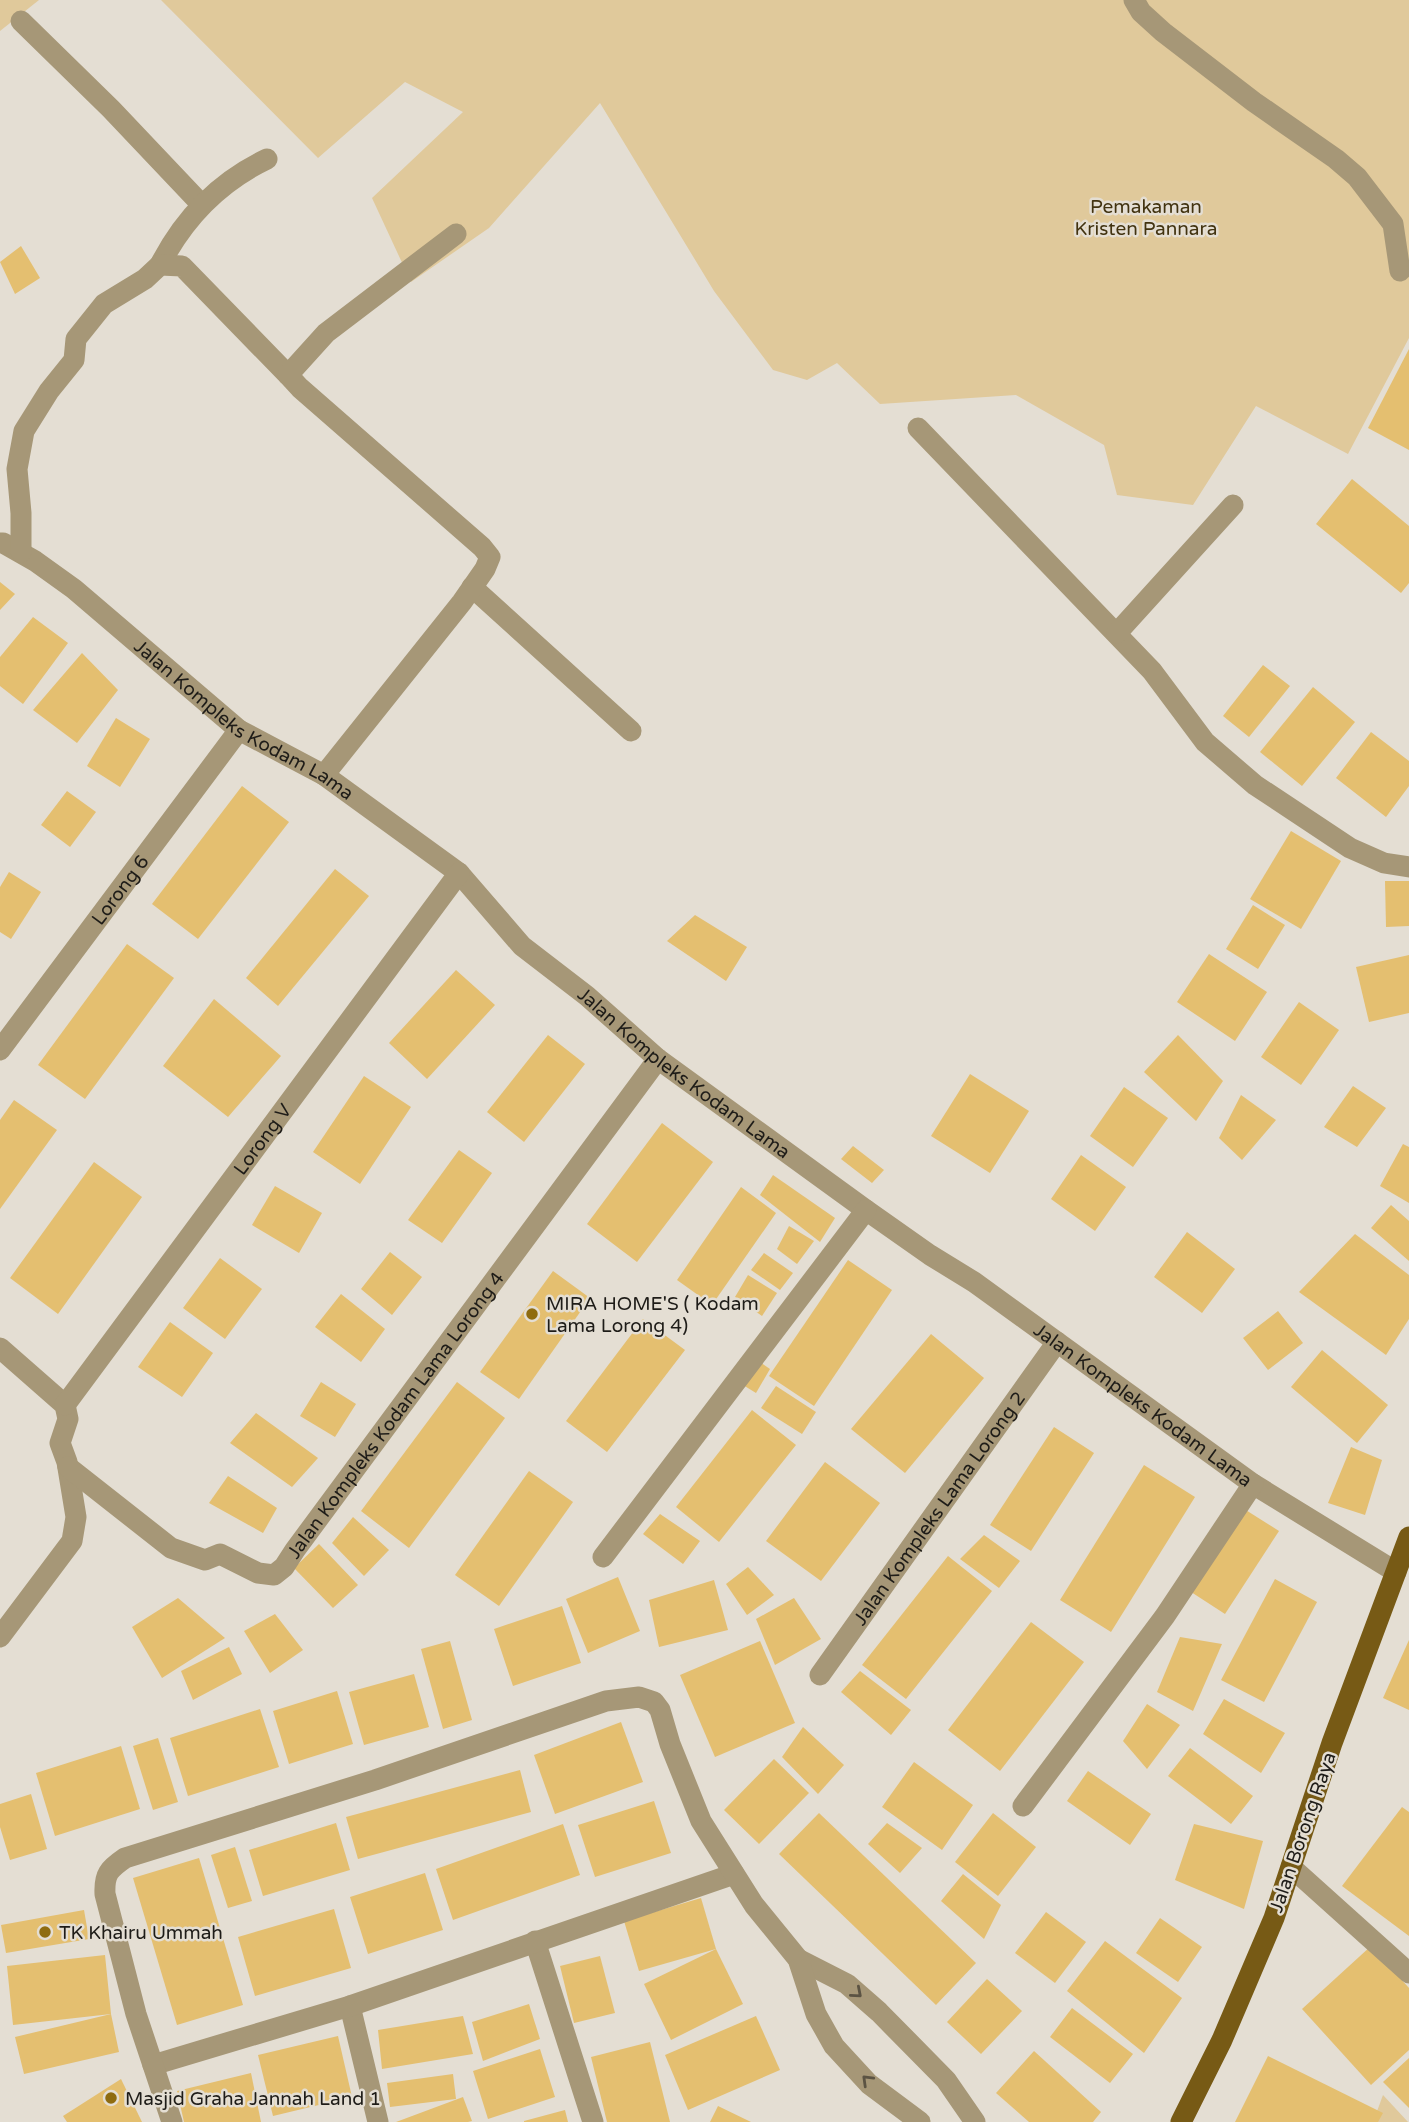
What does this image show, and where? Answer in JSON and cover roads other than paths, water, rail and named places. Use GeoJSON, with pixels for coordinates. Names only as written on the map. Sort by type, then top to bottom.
{"type":"FeatureCollection","features":[{"type":"Feature","properties":{"kind":"main road","name":"Jalan Borong Raya"},"geometry":{"type":"LineString","coordinates":[[1181,2122],[1222,2040],[1273,1918],[1332,1743],[1409,1537]]}},
{"type":"Feature","properties":{"kind":"street"},"geometry":{"type":"LineString","coordinates":[[1134,0],[1141,12],[1163,32],[1254,103],[1336,159],[1357,177],[1393,224],[1400,271]]}},
{"type":"Feature","properties":{"kind":"street"},"geometry":{"type":"LineString","coordinates":[[21,21],[111,109],[201,204]]}},
{"type":"Feature","properties":{"kind":"street"},"geometry":{"type":"LineString","coordinates":[[21,552],[17,469],[24,431],[49,391],[74,360],[76,339],[104,304],[145,279],[160,265],[174,238],[201,204],[246,169],[267,159]]}},
{"type":"Feature","properties":{"kind":"street"},"geometry":{"type":"LineString","coordinates":[[288,375],[326,333],[456,234]]}},
{"type":"Feature","properties":{"kind":"street"},"geometry":{"type":"LineString","coordinates":[[160,265],[182,266],[300,388],[482,547],[490,557],[472,587],[324,775]]}},
{"type":"Feature","properties":{"kind":"street"},"geometry":{"type":"LineString","coordinates":[[918,428],[1152,671],[1205,742],[1255,785],[1350,848],[1384,863],[1409,867]]}},
{"type":"Feature","properties":{"kind":"street"},"geometry":{"type":"LineString","coordinates":[[1117,634],[1233,505]]}},
{"type":"Feature","properties":{"kind":"street","name":"Jalan Kompleks Kodam Lama"},"geometry":{"type":"LineString","coordinates":[[0,543],[21,552],[74,589],[239,730],[324,775],[459,873],[522,946],[587,996],[657,1059],[866,1210],[974,1282],[1253,1484],[1396,1572]]}},
{"type":"Feature","properties":{"kind":"street"},"geometry":{"type":"LineString","coordinates":[[472,587],[631,732]]}},
{"type":"Feature","properties":{"kind":"street","name":"Lorong 6"},"geometry":{"type":"LineString","coordinates":[[0,1049],[239,730]]}},
{"type":"Feature","properties":{"kind":"street","name":"Lorong V"},"geometry":{"type":"LineString","coordinates":[[65,1405],[459,873]]}},
{"type":"Feature","properties":{"kind":"street","name":"Jalan Kompleks Kodam Lama Lorong 4"},"geometry":{"type":"LineString","coordinates":[[68,1466],[171,1548],[205,1560],[219,1554],[258,1573],[274,1575],[284,1567],[657,1059]]}},
{"type":"Feature","properties":{"kind":"street"},"geometry":{"type":"LineString","coordinates":[[603,1557],[866,1210]]}},
{"type":"Feature","properties":{"kind":"street","name":"Jalan Kompleks Lama Lorong 2"},"geometry":{"type":"LineString","coordinates":[[820,1675],[1057,1342]]}},
{"type":"Feature","properties":{"kind":"street"},"geometry":{"type":"LineString","coordinates":[[0,1348],[65,1405],[68,1419],[60,1443],[68,1466],[76,1517],[72,1541],[0,1637]]}},
{"type":"Feature","properties":{"kind":"street"},"geometry":{"type":"LineString","coordinates":[[1023,1806],[1165,1616],[1253,1484]]}},
{"type":"Feature","properties":{"kind":"street"},"geometry":{"type":"LineString","coordinates":[[172,2122],[136,2014],[105,1894],[104,1880],[111,1868],[125,1858],[375,1780],[606,1701],[639,1697],[654,1702],[660,1710],[670,1744],[701,1821],[754,1905],[798,1959],[816,2014],[834,2046],[869,2084],[920,2122]]}},
{"type":"Feature","properties":{"kind":"street"},"geometry":{"type":"LineString","coordinates":[[1292,1867],[1409,1973]]}},
{"type":"Feature","properties":{"kind":"street"},"geometry":{"type":"LineString","coordinates":[[153,2065],[350,2006],[734,1874]]}},
{"type":"Feature","properties":{"kind":"street"},"geometry":{"type":"LineString","coordinates":[[535,1941],[593,2122]]}},
{"type":"Feature","properties":{"kind":"street"},"geometry":{"type":"LineString","coordinates":[[798,1959],[847,1984],[879,2012],[946,2080],[975,2122]]}},
{"type":"Feature","properties":{"kind":"street"},"geometry":{"type":"LineString","coordinates":[[350,2006],[378,2122]]}},
{"type":"Feature","properties":{"kind":"place","name":"MIRA HOME'S ( Kodam Lama Lorong 4)"},"geometry":{"type":"Point","coordinates":[532,1314]}},
{"type":"Feature","properties":{"kind":"place","name":"TK Khairu Ummah"},"geometry":{"type":"Point","coordinates":[45,1932]}},
{"type":"Feature","properties":{"kind":"place","name":"Masjid Graha Jannah Land 1"},"geometry":{"type":"Point","coordinates":[111,2098]}},
{"type":"Feature","properties":{"kind":"park label","name":"Pemakaman Kristen Pannara"},"geometry":{"type":"Point","coordinates":[1146,217]}}]}
